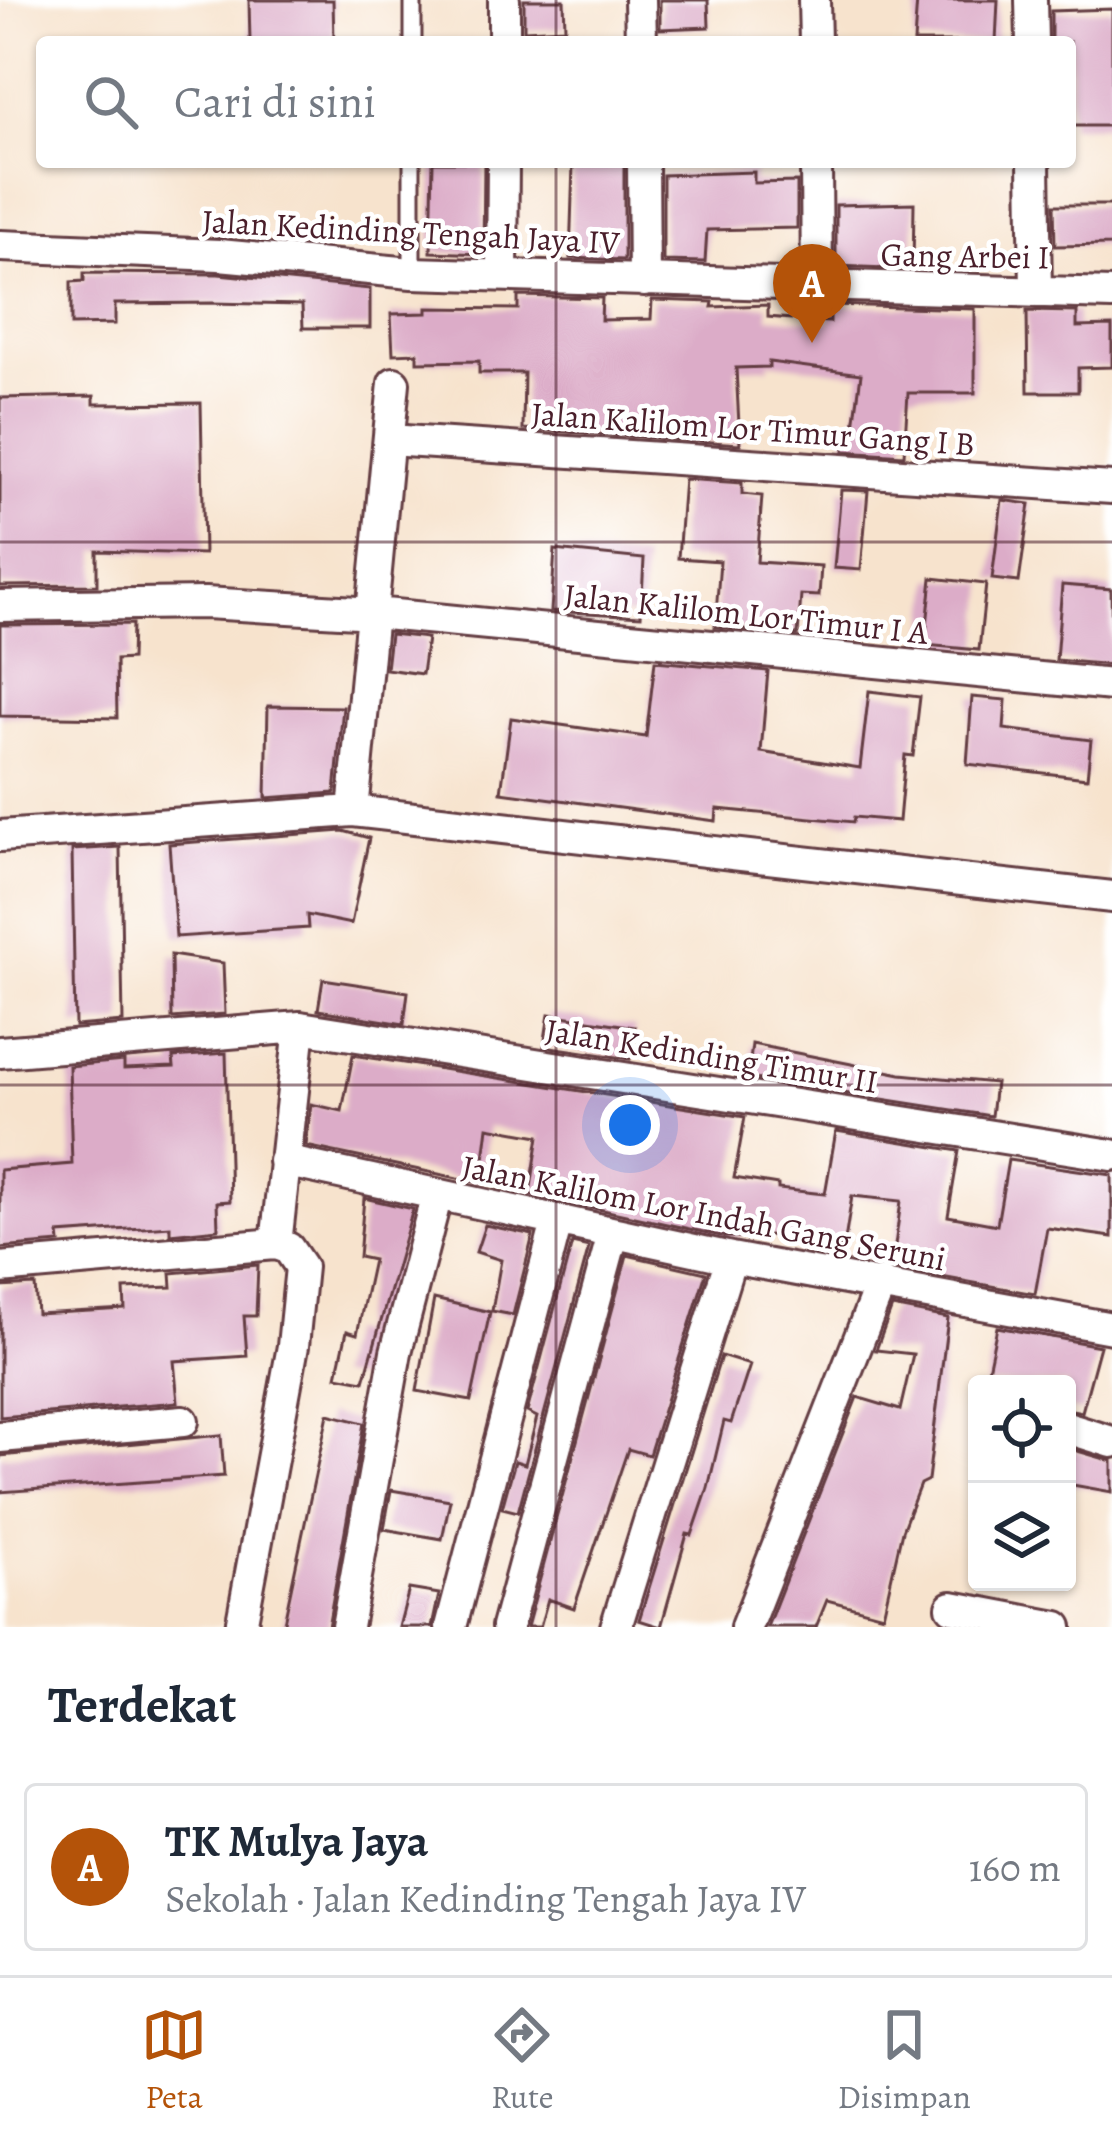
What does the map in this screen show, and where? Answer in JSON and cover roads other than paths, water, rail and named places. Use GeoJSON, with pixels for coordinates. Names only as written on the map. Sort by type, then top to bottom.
{"type":"FeatureCollection","features":[{"type":"Feature","properties":{"kind":"street"},"geometry":{"type":"LineString","coordinates":[[504,0],[504,36]]}},
{"type":"Feature","properties":{"kind":"street"},"geometry":{"type":"LineString","coordinates":[[640,0],[641,36]]}},
{"type":"Feature","properties":{"kind":"street"},"geometry":{"type":"LineString","coordinates":[[814,0],[815,36]]}},
{"type":"Feature","properties":{"kind":"street"},"geometry":{"type":"LineString","coordinates":[[1031,0],[1032,36]]}},
{"type":"Feature","properties":{"kind":"street"},"geometry":{"type":"LineString","coordinates":[[502,275],[503,168]]}},
{"type":"Feature","properties":{"kind":"street"},"geometry":{"type":"LineString","coordinates":[[644,168],[644,281]]}},
{"type":"Feature","properties":{"kind":"street"},"geometry":{"type":"LineString","coordinates":[[816,168],[817,288]]}},
{"type":"Feature","properties":{"kind":"street"},"geometry":{"type":"LineString","coordinates":[[1034,168],[1036,292]]}},
{"type":"Feature","properties":{"kind":"street","name":"Jalan Kedinding Tengah Jaya IV"},"geometry":{"type":"LineString","coordinates":[[0,246],[219,255],[412,273],[817,288]]}},
{"type":"Feature","properties":{"kind":"street","name":"Gang Arbei I"},"geometry":{"type":"LineString","coordinates":[[817,288],[1112,294]]}},
{"type":"Feature","properties":{"kind":"street"},"geometry":{"type":"LineString","coordinates":[[353,811],[394,383]]}},
{"type":"Feature","properties":{"kind":"street","name":"Jalan Kalilom Lor Timur Gang I B"},"geometry":{"type":"LineString","coordinates":[[389,440],[1112,488]]}},
{"type":"Feature","properties":{"kind":"street","name":"Jalan Kalilom Lor Timur I A"},"geometry":{"type":"LineString","coordinates":[[0,606],[205,603],[374,613],[1112,685]]}},
{"type":"Feature","properties":{"kind":"street"},"geometry":{"type":"LineString","coordinates":[[0,836],[353,811],[1112,897]]}},
{"type":"Feature","properties":{"kind":"street"},"geometry":{"type":"LineString","coordinates":[[276,1244],[300,1027]]}},
{"type":"Feature","properties":{"kind":"street","name":"Jalan Kedinding Timur II"},"geometry":{"type":"LineString","coordinates":[[0,1052],[300,1027],[1112,1154]]}},
{"type":"Feature","properties":{"kind":"street","name":"Jalan Kalilom Lor Indah Gang Seruni"},"geometry":{"type":"LineString","coordinates":[[284,1161],[436,1198],[731,1258],[1112,1328]]}},
{"type":"Feature","properties":{"kind":"street"},"geometry":{"type":"LineString","coordinates":[[346,1627],[396,1352],[436,1198]]}},
{"type":"Feature","properties":{"kind":"street"},"geometry":{"type":"LineString","coordinates":[[451,1627],[556,1222]]}},
{"type":"Feature","properties":{"kind":"street"},"geometry":{"type":"LineString","coordinates":[[507,1627],[613,1234]]}},
{"type":"Feature","properties":{"kind":"street"},"geometry":{"type":"LineString","coordinates":[[0,1268],[276,1244],[288,1248],[301,1267],[293,1346],[241,1627]]}},
{"type":"Feature","properties":{"kind":"street"},"geometry":{"type":"LineString","coordinates":[[616,1627],[731,1258]]}},
{"type":"Feature","properties":{"kind":"street"},"geometry":{"type":"LineString","coordinates":[[746,1627],[881,1282]]}},
{"type":"Feature","properties":{"kind":"street"},"geometry":{"type":"LineString","coordinates":[[0,1437],[183,1421]]}},
{"type":"Feature","properties":{"kind":"street"},"geometry":{"type":"LineString","coordinates":[[1076,1431],[1112,1442]]}},
{"type":"Feature","properties":{"kind":"street"},"geometry":{"type":"LineString","coordinates":[[952,1606],[1058,1627]]}},
{"type":"Feature","properties":{"kind":"lane"},"geometry":{"type":"LineString","coordinates":[[412,36],[413,0]]}},
{"type":"Feature","properties":{"kind":"lane"},"geometry":{"type":"LineString","coordinates":[[412,168],[412,273]]}},
{"type":"Feature","properties":{"kind":"place","name":"TK Mulya Jaya"},"geometry":{"type":"Point","coordinates":[812,343]}}]}
